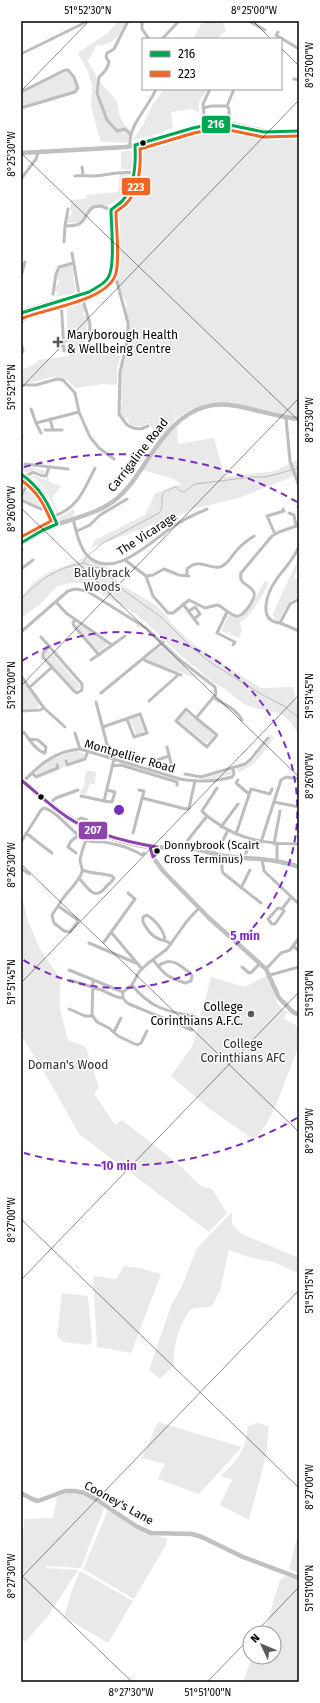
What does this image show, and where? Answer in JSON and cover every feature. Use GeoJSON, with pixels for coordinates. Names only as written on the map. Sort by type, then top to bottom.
{"type":"FeatureCollection","features":[{"type":"Feature","properties":{"kind":"street"},"geometry":{"type":"LineString","coordinates":[[21,54],[88,21]]}},
{"type":"Feature","properties":{"kind":"street"},"geometry":{"type":"LineString","coordinates":[[128,21],[114,49],[107,53],[106,57],[109,65],[104,73],[99,77],[97,93],[107,120],[117,131],[125,129],[131,135]]}},
{"type":"Feature","properties":{"kind":"street"},"geometry":{"type":"LineString","coordinates":[[142,21],[142,29],[148,38]]}},
{"type":"Feature","properties":{"kind":"street"},"geometry":{"type":"LineString","coordinates":[[163,38],[179,21]]}},
{"type":"Feature","properties":{"kind":"street"},"geometry":{"type":"LineString","coordinates":[[249,21],[265,30]]}},
{"type":"Feature","properties":{"kind":"street"},"geometry":{"type":"LineString","coordinates":[[278,32],[276,35],[281,38]]}},
{"type":"Feature","properties":{"kind":"street"},"geometry":{"type":"LineString","coordinates":[[282,39],[299,49]]}},
{"type":"Feature","properties":{"kind":"street"},"geometry":{"type":"LineString","coordinates":[[21,92],[65,70],[68,70],[74,77],[78,88],[74,92],[21,108]]}},
{"type":"Feature","properties":{"kind":"street"},"geometry":{"type":"LineString","coordinates":[[294,79],[299,80]]}},
{"type":"Feature","properties":{"kind":"street"},"geometry":{"type":"LineString","coordinates":[[21,313],[37,306],[80,294],[98,287],[110,276],[112,267],[111,210],[125,197],[133,173],[131,135],[155,90]]}},
{"type":"Feature","properties":{"kind":"street"},"geometry":{"type":"LineString","coordinates":[[205,126],[203,104],[210,90]]}},
{"type":"Feature","properties":{"kind":"street"},"geometry":{"type":"LineString","coordinates":[[226,106],[234,90]]}},
{"type":"Feature","properties":{"kind":"street"},"geometry":{"type":"LineString","coordinates":[[203,108],[211,106],[226,106]]}},
{"type":"Feature","properties":{"kind":"street"},"geometry":{"type":"LineString","coordinates":[[226,106],[229,108],[229,115]]}},
{"type":"Feature","properties":{"kind":"street"},"geometry":{"type":"LineString","coordinates":[[21,153],[132,146],[155,141],[205,126],[232,124],[269,132],[299,131]]}},
{"type":"Feature","properties":{"kind":"street"},"geometry":{"type":"LineString","coordinates":[[21,180],[36,159],[38,153]]}},
{"type":"Feature","properties":{"kind":"street"},"geometry":{"type":"LineString","coordinates":[[82,168],[82,175]]}},
{"type":"Feature","properties":{"kind":"street"},"geometry":{"type":"LineString","coordinates":[[75,176],[92,176],[118,172],[133,173]]}},
{"type":"Feature","properties":{"kind":"street"},"geometry":{"type":"LineString","coordinates":[[65,226],[72,226],[82,223],[93,207],[101,206],[111,210]]}},
{"type":"Feature","properties":{"kind":"street"},"geometry":{"type":"LineString","coordinates":[[64,242],[68,209]]}},
{"type":"Feature","properties":{"kind":"street"},"geometry":{"type":"LineString","coordinates":[[72,252],[80,294],[90,324],[89,345]]}},
{"type":"Feature","properties":{"kind":"street"},"geometry":{"type":"LineString","coordinates":[[21,276],[25,262]]}},
{"type":"Feature","properties":{"kind":"street"},"geometry":{"type":"LineString","coordinates":[[53,294],[56,274],[59,267],[74,263]]}},
{"type":"Feature","properties":{"kind":"street"},"geometry":{"type":"LineString","coordinates":[[110,276],[117,282],[128,323],[128,338],[120,369],[119,414],[127,425],[133,428],[141,429],[148,426]]}},
{"type":"Feature","properties":{"kind":"street"},"geometry":{"type":"LineString","coordinates":[[61,299],[64,351]]}},
{"type":"Feature","properties":{"kind":"street"},"geometry":{"type":"LineString","coordinates":[[21,321],[28,316]]}},
{"type":"Feature","properties":{"kind":"street"},"geometry":{"type":"LineString","coordinates":[[21,344],[23,350],[21,355]]}},
{"type":"Feature","properties":{"kind":"street"},"geometry":{"type":"LineString","coordinates":[[21,385],[36,385],[57,379],[63,380],[75,393],[79,412],[90,437],[99,448],[114,459]]}},
{"type":"Feature","properties":{"kind":"street","name":"Carrigaline Road"},"geometry":{"type":"LineString","coordinates":[[21,543],[43,530],[57,524],[96,512],[121,495],[166,433],[174,424],[189,413],[210,406],[226,405],[238,406],[286,418],[299,419]]}},
{"type":"Feature","properties":{"kind":"street"},"geometry":{"type":"LineString","coordinates":[[31,409],[36,423],[42,433]]}},
{"type":"Feature","properties":{"kind":"street"},"geometry":{"type":"LineString","coordinates":[[36,423],[79,412]]}},
{"type":"Feature","properties":{"kind":"street"},"geometry":{"type":"LineString","coordinates":[[286,418],[291,464],[299,486]]}},
{"type":"Feature","properties":{"kind":"street"},"geometry":{"type":"LineString","coordinates":[[50,419],[53,430]]}},
{"type":"Feature","properties":{"kind":"street"},"geometry":{"type":"LineString","coordinates":[[45,430],[62,430]]}},
{"type":"Feature","properties":{"kind":"street"},"geometry":{"type":"LineString","coordinates":[[25,464],[68,469]]}},
{"type":"Feature","properties":{"kind":"street"},"geometry":{"type":"LineString","coordinates":[[26,477],[30,473],[34,472],[46,476],[49,467]]}},
{"type":"Feature","properties":{"kind":"street"},"geometry":{"type":"LineString","coordinates":[[54,516],[65,513],[72,507],[94,468]]}},
{"type":"Feature","properties":{"kind":"street"},"geometry":{"type":"LineString","coordinates":[[21,474],[43,491],[57,524]]}},
{"type":"Feature","properties":{"kind":"street"},"geometry":{"type":"LineString","coordinates":[[21,496],[26,487],[29,488]]}},
{"type":"Feature","properties":{"kind":"street"},"geometry":{"type":"LineString","coordinates":[[77,531],[90,525],[100,515],[127,499]]}},
{"type":"Feature","properties":{"kind":"street"},"geometry":{"type":"LineString","coordinates":[[21,500],[41,509],[50,507]]}},
{"type":"Feature","properties":{"kind":"street","name":"The Vicarage"},"geometry":{"type":"LineString","coordinates":[[73,519],[81,545],[88,556],[103,563],[111,564],[125,560],[143,550],[178,523],[207,509]]}},
{"type":"Feature","properties":{"kind":"street"},"geometry":{"type":"LineString","coordinates":[[275,534],[267,516],[284,512]]}},
{"type":"Feature","properties":{"kind":"street"},"geometry":{"type":"LineString","coordinates":[[125,560],[146,576],[153,596],[168,613],[173,613],[190,600],[205,608],[217,606],[236,616],[242,615],[254,598],[254,592],[241,582],[241,574],[272,536],[298,526],[294,515],[289,513]]}},
{"type":"Feature","properties":{"kind":"street"},"geometry":{"type":"LineString","coordinates":[[146,576],[153,575],[164,569],[179,575],[188,576],[187,569],[193,565],[205,564],[216,567],[223,565],[237,550],[254,536]]}},
{"type":"Feature","properties":{"kind":"street"},"geometry":{"type":"LineString","coordinates":[[299,546],[293,558],[274,582],[265,611],[270,620],[299,631]]}},
{"type":"Feature","properties":{"kind":"street"},"geometry":{"type":"LineString","coordinates":[[22,567],[33,560]]}},
{"type":"Feature","properties":{"kind":"street"},"geometry":{"type":"LineString","coordinates":[[299,572],[299,578]]}},
{"type":"Feature","properties":{"kind":"street"},"geometry":{"type":"LineString","coordinates":[[21,632],[71,589],[81,589],[87,591],[146,628],[163,642],[180,660],[215,687],[217,691],[213,698],[196,718]]}},
{"type":"Feature","properties":{"kind":"street"},"geometry":{"type":"LineString","coordinates":[[280,623],[290,604],[299,599]]}},
{"type":"Feature","properties":{"kind":"street"},"geometry":{"type":"LineString","coordinates":[[56,602],[66,613],[112,645]]}},
{"type":"Feature","properties":{"kind":"street"},"geometry":{"type":"LineString","coordinates":[[184,604],[198,624]]}},
{"type":"Feature","properties":{"kind":"street"},"geometry":{"type":"LineString","coordinates":[[189,611],[195,607],[200,614],[194,619]]}},
{"type":"Feature","properties":{"kind":"street"},"geometry":{"type":"LineString","coordinates":[[227,612],[217,633],[235,642],[233,645]]}},
{"type":"Feature","properties":{"kind":"street"},"geometry":{"type":"LineString","coordinates":[[75,619],[73,623],[74,626],[99,654]]}},
{"type":"Feature","properties":{"kind":"street"},"geometry":{"type":"LineString","coordinates":[[91,660],[125,636]]}},
{"type":"Feature","properties":{"kind":"street"},"geometry":{"type":"LineString","coordinates":[[40,637],[50,646],[82,684],[82,690],[77,693],[74,691],[43,657],[43,653],[50,646]]}},
{"type":"Feature","properties":{"kind":"street"},"geometry":{"type":"LineString","coordinates":[[101,694],[163,642]]}},
{"type":"Feature","properties":{"kind":"street"},"geometry":{"type":"LineString","coordinates":[[143,659],[179,674],[149,701]]}},
{"type":"Feature","properties":{"kind":"street"},"geometry":{"type":"LineString","coordinates":[[30,687],[52,667]]}},
{"type":"Feature","properties":{"kind":"street"},"geometry":{"type":"LineString","coordinates":[[21,676],[44,708],[65,726]]}},
{"type":"Feature","properties":{"kind":"street"},"geometry":{"type":"LineString","coordinates":[[213,698],[223,702],[240,716],[242,720]]}},
{"type":"Feature","properties":{"kind":"street"},"geometry":{"type":"LineString","coordinates":[[96,702],[109,752],[108,757]]}},
{"type":"Feature","properties":{"kind":"street"},"geometry":{"type":"LineString","coordinates":[[21,711],[40,710],[44,708]]}},
{"type":"Feature","properties":{"kind":"street"},"geometry":{"type":"LineString","coordinates":[[186,709],[196,718],[217,735],[207,747],[176,721],[186,709]]}},
{"type":"Feature","properties":{"kind":"street"},"geometry":{"type":"LineString","coordinates":[[103,727],[128,718],[140,714],[147,733],[134,737],[128,718]]}},
{"type":"Feature","properties":{"kind":"street"},"geometry":{"type":"LineString","coordinates":[[21,734],[24,732],[40,752],[45,753],[49,758]]}},
{"type":"Feature","properties":{"kind":"street"},"geometry":{"type":"LineString","coordinates":[[75,733],[80,749]]}},
{"type":"Feature","properties":{"kind":"street"},"geometry":{"type":"LineString","coordinates":[[185,774],[201,777],[232,768],[250,760],[268,738]]}},
{"type":"Feature","properties":{"kind":"street"},"geometry":{"type":"LineString","coordinates":[[29,739],[38,740],[46,747],[45,753]]}},
{"type":"Feature","properties":{"kind":"street"},"geometry":{"type":"LineString","coordinates":[[167,747],[173,771]]}},
{"type":"Feature","properties":{"kind":"street","name":"Montpellier Road"},"geometry":{"type":"LineString","coordinates":[[22,781],[49,758],[72,750],[80,749],[180,779],[195,781],[205,782],[232,777],[234,774],[232,768]]}},
{"type":"Feature","properties":{"kind":"street"},"geometry":{"type":"LineString","coordinates":[[66,761],[67,765],[85,759],[88,751]]}},
{"type":"Feature","properties":{"kind":"street"},"geometry":{"type":"LineString","coordinates":[[148,770],[152,762],[169,756]]}},
{"type":"Feature","properties":{"kind":"street"},"geometry":{"type":"LineString","coordinates":[[104,801],[114,759]]}},
{"type":"Feature","properties":{"kind":"street"},"geometry":{"type":"LineString","coordinates":[[32,773],[36,777],[58,768],[57,765]]}},
{"type":"Feature","properties":{"kind":"street"},"geometry":{"type":"LineString","coordinates":[[112,766],[121,765],[177,782],[176,785]]}},
{"type":"Feature","properties":{"kind":"street"},"geometry":{"type":"LineString","coordinates":[[261,842],[281,780],[286,777],[299,779]]}},
{"type":"Feature","properties":{"kind":"street"},"geometry":{"type":"LineString","coordinates":[[238,780],[236,783],[249,794]]}},
{"type":"Feature","properties":{"kind":"street"},"geometry":{"type":"LineString","coordinates":[[22,781],[74,822],[91,830],[124,841],[150,847],[193,849],[222,855],[277,860],[299,867]]}},
{"type":"Feature","properties":{"kind":"street"},"geometry":{"type":"LineString","coordinates":[[142,798],[186,809],[189,808],[195,781]]}},
{"type":"Feature","properties":{"kind":"street"},"geometry":{"type":"LineString","coordinates":[[218,788],[202,811],[221,827],[236,834],[261,842],[276,844],[299,844]]}},
{"type":"Feature","properties":{"kind":"street"},"geometry":{"type":"LineString","coordinates":[[236,834],[251,789],[270,794],[272,789]]}},
{"type":"Feature","properties":{"kind":"street"},"geometry":{"type":"LineString","coordinates":[[50,803],[56,798],[78,790]]}},
{"type":"Feature","properties":{"kind":"street"},"geometry":{"type":"LineString","coordinates":[[81,796],[112,802],[115,792],[107,790]]}},
{"type":"Feature","properties":{"kind":"street"},"geometry":{"type":"LineString","coordinates":[[133,833],[144,791],[139,790]]}},
{"type":"Feature","properties":{"kind":"street"},"geometry":{"type":"LineString","coordinates":[[274,802],[299,807]]}},
{"type":"Feature","properties":{"kind":"street"},"geometry":{"type":"LineString","coordinates":[[221,827],[238,804]]}},
{"type":"Feature","properties":{"kind":"street"},"geometry":{"type":"LineString","coordinates":[[21,842],[41,810],[44,808],[86,840],[118,845],[142,855],[144,853]]}},
{"type":"Feature","properties":{"kind":"street"},"geometry":{"type":"LineString","coordinates":[[277,860],[276,844],[280,811]]}},
{"type":"Feature","properties":{"kind":"street"},"geometry":{"type":"LineString","coordinates":[[188,840],[207,816]]}},
{"type":"Feature","properties":{"kind":"street"},"geometry":{"type":"LineString","coordinates":[[74,822],[79,818],[87,820]]}},
{"type":"Feature","properties":{"kind":"street"},"geometry":{"type":"LineString","coordinates":[[58,906],[78,920],[70,932],[64,931],[54,923],[52,915],[62,898],[79,878],[82,870],[80,861],[86,840],[91,830]]}},
{"type":"Feature","properties":{"kind":"street"},"geometry":{"type":"LineString","coordinates":[[219,848],[228,830]]}},
{"type":"Feature","properties":{"kind":"street"},"geometry":{"type":"LineString","coordinates":[[26,833],[52,853]]}},
{"type":"Feature","properties":{"kind":"street"},"geometry":{"type":"LineString","coordinates":[[76,853],[68,847],[71,841],[79,835]]}},
{"type":"Feature","properties":{"kind":"street"},"geometry":{"type":"LineString","coordinates":[[246,853],[250,839]]}},
{"type":"Feature","properties":{"kind":"street"},"geometry":{"type":"LineString","coordinates":[[150,847],[153,857],[163,871],[199,908],[266,969],[279,998],[292,1012],[299,1015]]}},
{"type":"Feature","properties":{"kind":"street"},"geometry":{"type":"LineString","coordinates":[[153,857],[157,853],[157,847]]}},
{"type":"Feature","properties":{"kind":"street"},"geometry":{"type":"LineString","coordinates":[[222,855],[223,873],[261,903]]}},
{"type":"Feature","properties":{"kind":"street"},"geometry":{"type":"LineString","coordinates":[[262,859],[264,871],[299,904]]}},
{"type":"Feature","properties":{"kind":"street"},"geometry":{"type":"LineString","coordinates":[[21,868],[29,874]]}},
{"type":"Feature","properties":{"kind":"street"},"geometry":{"type":"LineString","coordinates":[[79,878],[96,894],[100,894],[114,878],[112,876],[99,873],[90,873],[82,870]]}},
{"type":"Feature","properties":{"kind":"street"},"geometry":{"type":"LineString","coordinates":[[241,888],[250,870]]}},
{"type":"Feature","properties":{"kind":"street"},"geometry":{"type":"LineString","coordinates":[[104,942],[135,899],[128,893]]}},
{"type":"Feature","properties":{"kind":"street"},"geometry":{"type":"LineString","coordinates":[[282,909],[278,908],[268,918],[272,924],[275,924],[283,914],[282,909],[292,897]]}},
{"type":"Feature","properties":{"kind":"street"},"geometry":{"type":"LineString","coordinates":[[123,992],[132,985],[142,969],[167,949],[187,921],[199,908]]}},
{"type":"Feature","properties":{"kind":"street"},"geometry":{"type":"LineString","coordinates":[[165,940],[164,935],[156,922],[147,915],[143,917],[142,922],[151,933],[160,940],[165,940],[171,944]]}},
{"type":"Feature","properties":{"kind":"street"},"geometry":{"type":"LineString","coordinates":[[112,932],[142,969]]}},
{"type":"Feature","properties":{"kind":"street"},"geometry":{"type":"LineString","coordinates":[[266,969],[281,953],[290,950],[299,938]]}},
{"type":"Feature","properties":{"kind":"street"},"geometry":{"type":"LineString","coordinates":[[89,943],[136,963]]}},
{"type":"Feature","properties":{"kind":"street"},"geometry":{"type":"LineString","coordinates":[[293,946],[299,951]]}},
{"type":"Feature","properties":{"kind":"street"},"geometry":{"type":"LineString","coordinates":[[153,960],[166,976],[185,984],[191,980],[192,976],[190,973],[176,962],[165,962],[158,966]]}},
{"type":"Feature","properties":{"kind":"street"},"geometry":{"type":"LineString","coordinates":[[242,967],[248,973],[252,972],[260,963]]}},
{"type":"Feature","properties":{"kind":"street"},"geometry":{"type":"LineString","coordinates":[[270,975],[299,967]]}},
{"type":"Feature","properties":{"kind":"street"},"geometry":{"type":"LineString","coordinates":[[69,970],[123,992]]}},
{"type":"Feature","properties":{"kind":"street"},"geometry":{"type":"LineString","coordinates":[[70,980],[93,988],[98,988],[123,999],[129,1004],[192,1030]]}},
{"type":"Feature","properties":{"kind":"street"},"geometry":{"type":"LineString","coordinates":[[93,980],[93,1016],[97,1022],[118,1036],[137,1045],[141,1043],[146,1031]]}},
{"type":"Feature","properties":{"kind":"street"},"geometry":{"type":"LineString","coordinates":[[132,985],[147,1001],[174,1013],[194,1016],[193,1019]]}},
{"type":"Feature","properties":{"kind":"street"},"geometry":{"type":"LineString","coordinates":[[123,992],[123,999]]}},
{"type":"Feature","properties":{"kind":"street"},"geometry":{"type":"LineString","coordinates":[[69,1009],[85,1016],[93,1016]]}},
{"type":"Feature","properties":{"kind":"street"},"geometry":{"type":"LineString","coordinates":[[114,1032],[121,1018]]}},
{"type":"Feature","properties":{"kind":"street","name":"Cooney's Lane"},"geometry":{"type":"LineString","coordinates":[[21,1493],[32,1500],[38,1500],[65,1491],[75,1490],[97,1500],[136,1526],[151,1533],[192,1534],[202,1537],[243,1557],[299,1578]]}},
{"type":"Feature","properties":{"kind":"green space"},"geometry":{"type":"Polygon","coordinates":[[[118,21],[126,21],[115,39],[108,44],[96,46],[88,61],[98,80],[117,101],[119,114],[124,124],[132,132],[127,143],[101,142],[91,107],[92,86],[88,72],[78,53],[109,32],[118,21]]]}},
{"type":"Feature","properties":{"kind":"green space"},"geometry":{"type":"Polygon","coordinates":[[[203,21],[222,21],[226,31],[217,38],[194,38],[203,21]]]}},
{"type":"Feature","properties":{"kind":"green space"},"geometry":{"type":"Polygon","coordinates":[[[68,70],[74,77],[78,86],[74,92],[21,107],[21,92],[68,70]]]}},
{"type":"Feature","properties":{"kind":"green space"},"geometry":{"type":"Polygon","coordinates":[[[163,90],[207,90],[199,102],[199,112],[192,109],[171,112],[173,128],[151,136],[133,140],[143,125],[152,106],[163,90]]]}},
{"type":"Feature","properties":{"kind":"green space"},"geometry":{"type":"Polygon","coordinates":[[[211,126],[232,127],[266,134],[284,135],[299,133],[299,417],[244,406],[200,406],[189,410],[176,419],[174,412],[175,420],[160,437],[148,423],[144,426],[132,426],[128,423],[129,421],[126,418],[121,415],[120,405],[122,404],[122,400],[120,398],[122,368],[130,339],[133,335],[129,333],[126,311],[127,304],[114,276],[116,266],[114,219],[116,210],[120,207],[121,216],[122,205],[135,183],[139,153],[143,145],[211,126]]]}},
{"type":"Feature","properties":{"kind":"green space"},"geometry":{"type":"Polygon","coordinates":[[[131,151],[133,154],[132,169],[130,170],[121,169],[121,152],[131,151]]]}},
{"type":"Feature","properties":{"kind":"green space"},"geometry":{"type":"Polygon","coordinates":[[[120,174],[130,175],[126,190],[120,198],[107,206],[94,206],[81,222],[67,223],[69,215],[72,213],[70,209],[71,200],[85,199],[87,195],[118,192],[120,174]]]}},
{"type":"Feature","properties":{"kind":"green space"},"geometry":{"type":"Polygon","coordinates":[[[72,265],[76,290],[72,294],[52,297],[58,294],[55,290],[56,285],[59,282],[57,275],[60,268],[72,265]]]}},
{"type":"Feature","properties":{"kind":"green space"},"geometry":{"type":"Polygon","coordinates":[[[81,299],[85,309],[83,314],[88,318],[89,324],[86,326],[89,332],[88,339],[85,341],[89,347],[121,356],[117,368],[117,385],[103,384],[75,388],[63,378],[57,377],[51,377],[25,384],[24,382],[21,382],[22,370],[38,362],[38,360],[69,356],[71,346],[68,341],[66,302],[81,299]]]}},
{"type":"Feature","properties":{"kind":"green space"},"geometry":{"type":"Polygon","coordinates":[[[177,426],[178,444],[214,438],[225,477],[275,471],[299,459],[299,474],[239,498],[194,509],[91,548],[95,540],[145,515],[155,493],[182,484],[173,479],[143,470],[162,442],[177,426]]]}},
{"type":"Feature","properties":{"kind":"green space"},"geometry":{"type":"Polygon","coordinates":[[[21,465],[45,471],[44,475],[35,470],[26,473],[21,469],[21,465]]]}},
{"type":"Feature","properties":{"kind":"green space"},"geometry":{"type":"Polygon","coordinates":[[[31,474],[46,480],[48,476],[49,482],[61,486],[52,498],[58,513],[47,493],[31,476],[31,474]]]}},
{"type":"Feature","properties":{"kind":"green space"},"geometry":{"type":"Polygon","coordinates":[[[27,482],[40,494],[46,506],[41,508],[22,500],[25,492],[30,490],[31,487],[26,484],[27,482]]]}},
{"type":"Feature","properties":{"kind":"green space"},"geometry":{"type":"Polygon","coordinates":[[[73,509],[75,513],[72,517],[60,521],[58,519],[73,509]]]}},
{"type":"Feature","properties":{"kind":"green space","name":"Ballybrack Woods"},"geometry":{"type":"Polygon","coordinates":[[[87,557],[95,563],[112,569],[120,584],[157,606],[172,624],[193,644],[215,659],[261,688],[293,687],[296,702],[299,706],[299,733],[282,715],[246,705],[215,684],[177,652],[136,614],[85,584],[76,583],[59,586],[21,619],[21,597],[33,583],[47,573],[87,557]]]}},
{"type":"Feature","properties":{"kind":"green space"},"geometry":{"type":"Polygon","coordinates":[[[299,557],[299,564],[293,581],[296,578],[299,580],[299,597],[295,598],[289,603],[279,621],[274,620],[275,616],[274,617],[272,615],[299,557]]]}},
{"type":"Feature","properties":{"kind":"green space"},"geometry":{"type":"Polygon","coordinates":[[[265,581],[269,583],[260,599],[248,616],[240,622],[242,630],[239,638],[230,635],[232,628],[229,634],[222,631],[228,615],[239,618],[244,614],[251,606],[265,581]]]}},
{"type":"Feature","properties":{"kind":"green space"},"geometry":{"type":"Polygon","coordinates":[[[76,623],[106,642],[107,645],[98,651],[76,627],[76,623]]]}},
{"type":"Feature","properties":{"kind":"green space"},"geometry":{"type":"Polygon","coordinates":[[[161,647],[165,647],[196,678],[147,660],[147,658],[161,647]]]}},
{"type":"Feature","properties":{"kind":"green space"},"geometry":{"type":"Polygon","coordinates":[[[50,651],[80,686],[80,688],[75,690],[45,656],[44,653],[50,651]]]}},
{"type":"Feature","properties":{"kind":"green space"},"geometry":{"type":"Polygon","coordinates":[[[21,679],[40,704],[36,708],[21,709],[21,679]]]}},
{"type":"Feature","properties":{"kind":"green space"},"geometry":{"type":"Polygon","coordinates":[[[185,712],[213,734],[213,737],[208,742],[206,743],[178,720],[185,712]]]}},
{"type":"Feature","properties":{"kind":"green space"},"geometry":{"type":"Polygon","coordinates":[[[138,716],[144,730],[136,735],[130,719],[138,716]]]}},
{"type":"Feature","properties":{"kind":"green space"},"geometry":{"type":"Polygon","coordinates":[[[270,734],[274,738],[263,754],[249,767],[238,772],[236,768],[249,764],[252,761],[269,740],[270,734]]]}},
{"type":"Feature","properties":{"kind":"green space"},"geometry":{"type":"Polygon","coordinates":[[[75,751],[84,753],[84,758],[69,763],[68,761],[64,762],[65,767],[60,769],[59,764],[56,765],[56,768],[37,775],[35,773],[50,760],[75,751]]]}},
{"type":"Feature","properties":{"kind":"green space"},"geometry":{"type":"Polygon","coordinates":[[[86,770],[96,772],[95,784],[90,784],[86,795],[79,793],[84,786],[86,770]]]}},
{"type":"Feature","properties":{"kind":"green space"},"geometry":{"type":"Polygon","coordinates":[[[233,770],[233,774],[205,780],[202,779],[233,770]]]}},
{"type":"Feature","properties":{"kind":"green space","name":"Doman's Wood"},"geometry":{"type":"Polygon","coordinates":[[[21,892],[28,921],[40,949],[60,978],[60,1009],[68,1040],[86,1047],[99,1088],[94,1093],[115,1125],[122,1120],[177,1163],[201,1186],[212,1189],[227,1213],[209,1232],[79,1134],[46,1075],[21,1035],[21,892]]]}},
{"type":"Feature","properties":{"kind":"green space","name":"College Corinthians AFC"},"geometry":{"type":"Polygon","coordinates":[[[268,975],[278,1005],[287,1012],[284,1019],[299,1027],[299,1045],[278,1100],[267,1123],[256,1138],[250,1137],[207,1107],[171,1076],[193,1045],[211,977],[245,987],[268,975]]]}},
{"type":"Feature","properties":{"kind":"green space"},"geometry":{"type":"Polygon","coordinates":[[[232,1212],[232,1224],[242,1234],[299,1258],[298,1273],[273,1262],[248,1257],[229,1250],[220,1291],[212,1306],[191,1309],[180,1329],[174,1351],[173,1366],[160,1379],[149,1370],[171,1306],[181,1288],[197,1248],[232,1212]]]}},
{"type":"Feature","properties":{"kind":"green space"},"geometry":{"type":"Polygon","coordinates":[[[124,1266],[140,1268],[161,1274],[131,1353],[97,1347],[93,1276],[116,1279],[124,1266]]]}},
{"type":"Feature","properties":{"kind":"green space"},"geometry":{"type":"Polygon","coordinates":[[[62,1293],[88,1296],[92,1340],[89,1345],[63,1342],[57,1336],[62,1293]]]}},
{"type":"Feature","properties":{"kind":"green space"},"geometry":{"type":"Polygon","coordinates":[[[158,1422],[242,1447],[199,1494],[158,1479],[165,1464],[142,1458],[158,1422]]]}},
{"type":"Feature","properties":{"kind":"green space"},"geometry":{"type":"Polygon","coordinates":[[[257,1423],[269,1426],[266,1456],[249,1520],[220,1505],[232,1480],[221,1476],[233,1464],[243,1449],[248,1426],[257,1423]]]}},
{"type":"Feature","properties":{"kind":"green space"},"geometry":{"type":"Polygon","coordinates":[[[69,1492],[88,1498],[104,1508],[81,1568],[47,1566],[46,1568],[78,1570],[48,1616],[26,1641],[21,1641],[21,1529],[24,1529],[24,1519],[53,1518],[57,1497],[69,1492]]]}},
{"type":"Feature","properties":{"kind":"green space"},"geometry":{"type":"Polygon","coordinates":[[[108,1510],[143,1531],[167,1538],[166,1545],[134,1599],[83,1569],[108,1510]]]}},
{"type":"Feature","properties":{"kind":"green space"},"geometry":{"type":"Polygon","coordinates":[[[299,1530],[299,1573],[289,1569],[299,1530]]]}},
{"type":"Feature","properties":{"kind":"green space"},"geometry":{"type":"Polygon","coordinates":[[[80,1571],[133,1601],[108,1643],[64,1617],[71,1593],[80,1571]]]}},
{"type":"Feature","properties":{"kind":"green space"},"geometry":{"type":"Polygon","coordinates":[[[287,1575],[299,1580],[299,1682],[243,1682],[249,1665],[282,1665],[282,1625],[266,1625],[280,1580],[287,1575]]]}},
{"type":"Feature","properties":{"kind":"waterway"},"geometry":{"type":"LineString","coordinates":[[83,563],[86,557],[103,543],[159,513],[162,507],[162,496],[166,490],[176,487],[180,491],[184,492],[195,484],[252,477],[266,477],[299,468]]}},
{"type":"Feature","properties":{"kind":"waterway"},"geometry":{"type":"LineString","coordinates":[[21,600],[34,586],[57,571],[85,563],[103,569],[122,589],[162,618],[192,648],[213,664],[261,694],[284,706],[299,718]]}},
{"type":"Feature","properties":{"kind":"transit line","name":"216"},"geometry":{"type":"LineString","coordinates":[[135,145],[193,128],[213,124],[230,125],[264,132],[299,131]]}},
{"type":"Feature","properties":{"kind":"transit line","name":"223"},"geometry":{"type":"LineString","coordinates":[[23,318],[90,297],[111,283],[116,273],[118,259],[116,212],[126,204],[134,192],[139,171],[140,149],[194,133],[214,129],[229,130],[263,137],[299,136]]}},
{"type":"Feature","properties":{"kind":"transit line","name":"216"},"geometry":{"type":"LineString","coordinates":[[21,313],[89,292],[101,285],[107,279],[110,274],[112,257],[111,210],[122,201],[130,188],[135,167],[135,145]]}},
{"type":"Feature","properties":{"kind":"transit line","name":"216"},"geometry":{"type":"LineString","coordinates":[[21,474],[28,479],[43,496],[57,524]]}},
{"type":"Feature","properties":{"kind":"transit line","name":"223"},"geometry":{"type":"LineString","coordinates":[[21,480],[27,484],[39,498],[51,521],[21,537]]}},
{"type":"Feature","properties":{"kind":"transit line","name":"216"},"geometry":{"type":"LineString","coordinates":[[21,543],[43,530],[57,524]]}},
{"type":"Feature","properties":{"kind":"transit line","name":"207"},"geometry":{"type":"LineString","coordinates":[[21,780],[55,808],[77,823],[99,833],[134,843],[157,847],[157,853],[153,857],[150,847]]}},
{"type":"Feature","properties":{"kind":"place","name":"Maryborough Health & Wellbeing Centre"},"geometry":{"type":"Point","coordinates":[58,342]}},
{"type":"Feature","properties":{"kind":"place","name":"Donnybrook (Scairt Cross Terminus)"},"geometry":{"type":"Point","coordinates":[157,851]}},
{"type":"Feature","properties":{"kind":"place","name":"College Corinthians A.F.C."},"geometry":{"type":"Point","coordinates":[251,1014]}}]}
